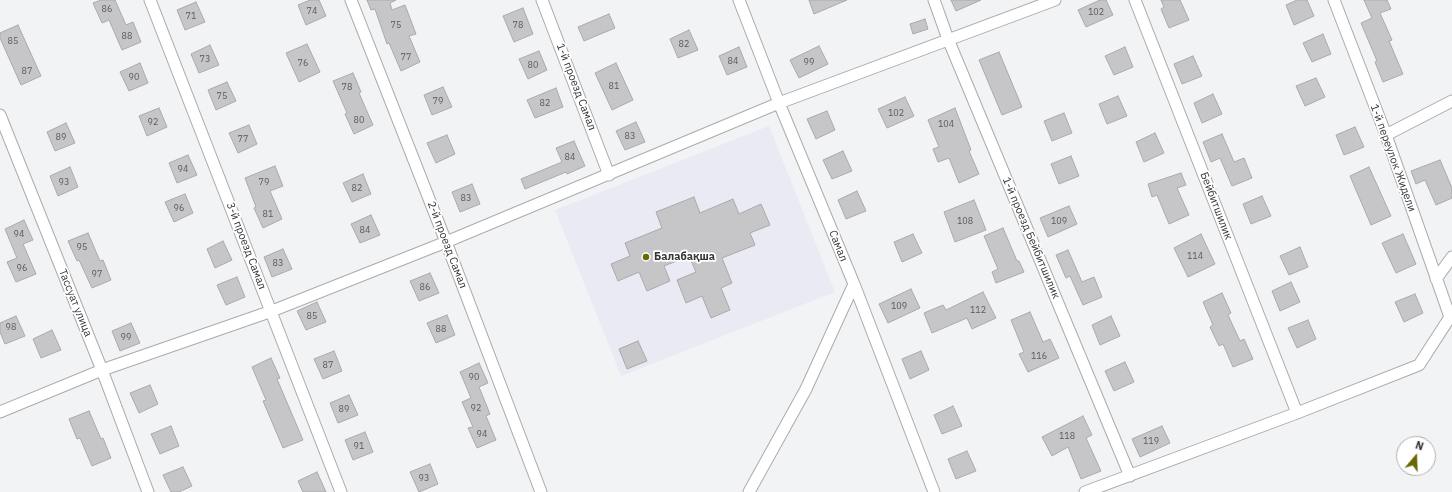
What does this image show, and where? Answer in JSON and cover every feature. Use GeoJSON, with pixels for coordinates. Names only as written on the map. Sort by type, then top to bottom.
{"type":"FeatureCollection","features":[{"type":"Feature","properties":{"kind":"street","name":"3-й проезд Самал"},"geometry":{"type":"LineString","coordinates":[[150,0],[341,492]]}},
{"type":"Feature","properties":{"kind":"street","name":"2-й проезд Самал"},"geometry":{"type":"LineString","coordinates":[[351,0],[446,242],[541,492]]}},
{"type":"Feature","properties":{"kind":"street","name":"1-й проезд Самал"},"geometry":{"type":"LineString","coordinates":[[542,0],[609,175]]}},
{"type":"Feature","properties":{"kind":"street","name":"Самал"},"geometry":{"type":"LineString","coordinates":[[739,0],[779,103],[854,284],[934,492]]}},
{"type":"Feature","properties":{"kind":"street","name":"1-й проезд Бейбитшилик"},"geometry":{"type":"LineString","coordinates":[[934,0],[948,39],[1130,476]]}},
{"type":"Feature","properties":{"kind":"street"},"geometry":{"type":"LineString","coordinates":[[0,412],[102,370],[272,311],[446,242],[779,103],[1055,0]]}},
{"type":"Feature","properties":{"kind":"street","name":"Бейбитшилик"},"geometry":{"type":"LineString","coordinates":[[1135,0],[1297,413]]}},
{"type":"Feature","properties":{"kind":"street","name":"1-й переулок Жидели"},"geometry":{"type":"LineString","coordinates":[[1297,413],[1419,365],[1450,317],[1386,135],[1334,0]]}},
{"type":"Feature","properties":{"kind":"street"},"geometry":{"type":"LineString","coordinates":[[1386,135],[1452,101]]}},
{"type":"Feature","properties":{"kind":"street","name":"Тассуат улица"},"geometry":{"type":"LineString","coordinates":[[0,114],[102,370],[148,492]]}},
{"type":"Feature","properties":{"kind":"street"},"geometry":{"type":"LineString","coordinates":[[1436,279],[1452,257]]}},
{"type":"Feature","properties":{"kind":"street"},"geometry":{"type":"LineString","coordinates":[[749,492],[806,389],[854,284]]}},
{"type":"Feature","properties":{"kind":"street"},"geometry":{"type":"LineString","coordinates":[[1085,492],[1297,413]]}},
{"type":"Feature","properties":{"kind":"shaded area"},"geometry":{"type":"Polygon","coordinates":[[[769,126],[835,292],[621,376],[555,210],[769,126]]]}},
{"type":"Feature","properties":{"kind":"building"},"geometry":{"type":"Polygon","coordinates":[[[101,0],[115,0],[126,25],[133,22],[141,42],[122,50],[109,20],[102,23],[93,3],[101,0]]]}},
{"type":"Feature","properties":{"kind":"building"},"geometry":{"type":"Polygon","coordinates":[[[310,0],[319,0],[326,16],[306,25],[298,5],[310,0]]]}},
{"type":"Feature","properties":{"kind":"building"},"geometry":{"type":"Polygon","coordinates":[[[367,0],[396,0],[390,3],[392,10],[405,5],[416,34],[409,36],[420,62],[401,71],[389,43],[387,44],[375,9],[371,10],[367,0]]]}},
{"type":"Feature","properties":{"kind":"building"},"geometry":{"type":"Polygon","coordinates":[[[809,0],[847,0],[814,14],[809,0]]]}},
{"type":"Feature","properties":{"kind":"building"},"geometry":{"type":"Polygon","coordinates":[[[951,0],[981,0],[956,11],[951,0]]]}},
{"type":"Feature","properties":{"kind":"building"},"geometry":{"type":"Polygon","coordinates":[[[1100,0],[1106,0],[1113,15],[1086,27],[1078,10],[1100,0]]]}},
{"type":"Feature","properties":{"kind":"building"},"geometry":{"type":"Polygon","coordinates":[[[1161,0],[1180,0],[1189,20],[1169,28],[1161,9],[1164,7],[1161,0]]]}},
{"type":"Feature","properties":{"kind":"building"},"geometry":{"type":"Polygon","coordinates":[[[1297,0],[1307,0],[1314,16],[1294,25],[1286,5],[1297,0]]]}},
{"type":"Feature","properties":{"kind":"building"},"geometry":{"type":"Polygon","coordinates":[[[1364,0],[1387,0],[1391,9],[1380,13],[1392,40],[1389,41],[1403,74],[1383,82],[1375,62],[1377,61],[1361,23],[1372,18],[1364,0]]]}},
{"type":"Feature","properties":{"kind":"building"},"geometry":{"type":"Polygon","coordinates":[[[196,2],[205,22],[185,30],[177,10],[196,2]]]}},
{"type":"Feature","properties":{"kind":"building"},"geometry":{"type":"Polygon","coordinates":[[[523,8],[533,34],[514,42],[503,16],[523,8]]]}},
{"type":"Feature","properties":{"kind":"building"},"geometry":{"type":"Polygon","coordinates":[[[609,14],[615,28],[584,41],[578,27],[609,14]]]}},
{"type":"Feature","properties":{"kind":"building"},"geometry":{"type":"Polygon","coordinates":[[[925,19],[928,29],[913,34],[910,24],[925,19]]]}},
{"type":"Feature","properties":{"kind":"building"},"geometry":{"type":"Polygon","coordinates":[[[18,25],[41,76],[21,85],[0,38],[0,33],[18,25]]]}},
{"type":"Feature","properties":{"kind":"building"},"geometry":{"type":"Polygon","coordinates":[[[689,30],[698,50],[678,58],[670,39],[689,30]]]}},
{"type":"Feature","properties":{"kind":"building"},"geometry":{"type":"Polygon","coordinates":[[[1323,34],[1331,54],[1312,62],[1303,43],[1323,34]]]}},
{"type":"Feature","properties":{"kind":"building"},"geometry":{"type":"Polygon","coordinates":[[[307,44],[320,72],[299,82],[286,53],[307,44]]]}},
{"type":"Feature","properties":{"kind":"building"},"geometry":{"type":"Polygon","coordinates":[[[210,45],[219,65],[199,73],[191,54],[210,45]]]}},
{"type":"Feature","properties":{"kind":"building"},"geometry":{"type":"Polygon","coordinates":[[[819,46],[828,64],[799,78],[790,60],[819,46]]]}},
{"type":"Feature","properties":{"kind":"building"},"geometry":{"type":"Polygon","coordinates":[[[739,47],[747,67],[727,75],[719,56],[739,47]]]}},
{"type":"Feature","properties":{"kind":"building"},"geometry":{"type":"Polygon","coordinates":[[[1125,47],[1133,67],[1114,75],[1105,56],[1125,47]]]}},
{"type":"Feature","properties":{"kind":"building"},"geometry":{"type":"Polygon","coordinates":[[[539,51],[547,70],[528,79],[519,59],[539,51]]]}},
{"type":"Feature","properties":{"kind":"building"},"geometry":{"type":"Polygon","coordinates":[[[999,52],[1022,107],[1002,115],[979,60],[999,52]]]}},
{"type":"Feature","properties":{"kind":"building"},"geometry":{"type":"Polygon","coordinates":[[[1193,56],[1202,76],[1182,84],[1174,64],[1193,56]]]}},
{"type":"Feature","properties":{"kind":"building"},"geometry":{"type":"Polygon","coordinates":[[[140,63],[148,83],[129,91],[120,72],[140,63]]]}},
{"type":"Feature","properties":{"kind":"building"},"geometry":{"type":"Polygon","coordinates":[[[616,63],[633,100],[612,110],[595,73],[616,63]]]}},
{"type":"Feature","properties":{"kind":"building"},"geometry":{"type":"Polygon","coordinates":[[[353,73],[361,92],[359,93],[373,125],[354,134],[345,114],[347,113],[333,81],[353,73]]]}},
{"type":"Feature","properties":{"kind":"building"},"geometry":{"type":"Polygon","coordinates":[[[1316,78],[1325,97],[1305,106],[1296,86],[1316,78]]]}},
{"type":"Feature","properties":{"kind":"building"},"geometry":{"type":"Polygon","coordinates":[[[227,82],[236,101],[216,110],[208,90],[227,82]]]}},
{"type":"Feature","properties":{"kind":"building"},"geometry":{"type":"Polygon","coordinates":[[[443,87],[452,107],[432,115],[424,95],[443,87]]]}},
{"type":"Feature","properties":{"kind":"building"},"geometry":{"type":"Polygon","coordinates":[[[556,88],[563,107],[535,118],[527,100],[556,88]]]}},
{"type":"Feature","properties":{"kind":"building"},"geometry":{"type":"Polygon","coordinates":[[[1213,94],[1222,114],[1202,123],[1194,103],[1213,94]]]}},
{"type":"Feature","properties":{"kind":"building"},"geometry":{"type":"Polygon","coordinates":[[[1118,96],[1127,116],[1107,124],[1099,104],[1118,96]]]}},
{"type":"Feature","properties":{"kind":"building"},"geometry":{"type":"Polygon","coordinates":[[[905,97],[914,116],[887,128],[878,109],[905,97]]]}},
{"type":"Feature","properties":{"kind":"building"},"geometry":{"type":"Polygon","coordinates":[[[159,108],[167,127],[147,136],[139,116],[159,108]]]}},
{"type":"Feature","properties":{"kind":"building"},"geometry":{"type":"Polygon","coordinates":[[[955,108],[971,150],[969,151],[979,174],[959,183],[949,158],[938,162],[933,149],[939,147],[928,120],[955,108]]]}},
{"type":"Feature","properties":{"kind":"building"},"geometry":{"type":"Polygon","coordinates":[[[827,111],[835,130],[816,139],[807,119],[827,111]]]}},
{"type":"Feature","properties":{"kind":"building"},"geometry":{"type":"Polygon","coordinates":[[[1064,113],[1072,133],[1052,141],[1044,121],[1064,113]]]}},
{"type":"Feature","properties":{"kind":"building"},"geometry":{"type":"Polygon","coordinates":[[[636,122],[645,142],[625,150],[616,131],[636,122]]]}},
{"type":"Feature","properties":{"kind":"building"},"geometry":{"type":"Polygon","coordinates":[[[66,123],[75,143],[55,151],[47,132],[66,123]]]}},
{"type":"Feature","properties":{"kind":"building"},"geometry":{"type":"Polygon","coordinates":[[[249,125],[257,144],[238,153],[229,133],[249,125]]]}},
{"type":"Feature","properties":{"kind":"building"},"geometry":{"type":"Polygon","coordinates":[[[1355,127],[1364,147],[1344,155],[1336,135],[1355,127]]]}},
{"type":"Feature","properties":{"kind":"building"},"geometry":{"type":"Polygon","coordinates":[[[1155,133],[1164,153],[1144,162],[1136,142],[1155,133]]]}},
{"type":"Feature","properties":{"kind":"building"},"geometry":{"type":"Polygon","coordinates":[[[1222,134],[1234,162],[1244,158],[1252,178],[1232,186],[1220,158],[1211,162],[1203,142],[1222,134]]]}},
{"type":"Feature","properties":{"kind":"building"},"geometry":{"type":"Polygon","coordinates":[[[447,135],[455,154],[436,163],[427,143],[447,135]]]}},
{"type":"Feature","properties":{"kind":"building"},"geometry":{"type":"Polygon","coordinates":[[[574,141],[585,166],[525,189],[521,179],[562,162],[556,148],[574,141]]]}},
{"type":"Feature","properties":{"kind":"building"},"geometry":{"type":"Polygon","coordinates":[[[843,151],[852,171],[832,179],[823,160],[843,151]]]}},
{"type":"Feature","properties":{"kind":"building"},"geometry":{"type":"Polygon","coordinates":[[[188,155],[197,175],[177,183],[169,163],[188,155]]]}},
{"type":"Feature","properties":{"kind":"building"},"geometry":{"type":"Polygon","coordinates":[[[1071,156],[1079,176],[1059,184],[1051,164],[1071,156]]]}},
{"type":"Feature","properties":{"kind":"building"},"geometry":{"type":"Polygon","coordinates":[[[1440,160],[1452,188],[1452,198],[1436,205],[1425,180],[1416,184],[1411,171],[1440,160]]]}},
{"type":"Feature","properties":{"kind":"building"},"geometry":{"type":"Polygon","coordinates":[[[275,166],[283,186],[270,191],[282,219],[263,228],[254,208],[256,207],[245,178],[275,166]]]}},
{"type":"Feature","properties":{"kind":"building"},"geometry":{"type":"Polygon","coordinates":[[[70,167],[78,187],[58,196],[50,176],[70,167]]]}},
{"type":"Feature","properties":{"kind":"building"},"geometry":{"type":"Polygon","coordinates":[[[1369,167],[1391,216],[1371,225],[1350,176],[1369,167]]]}},
{"type":"Feature","properties":{"kind":"building"},"geometry":{"type":"Polygon","coordinates":[[[1181,173],[1186,185],[1177,188],[1189,215],[1169,224],[1157,195],[1152,197],[1148,184],[1181,173]]]}},
{"type":"Feature","properties":{"kind":"building"},"geometry":{"type":"Polygon","coordinates":[[[363,174],[371,194],[352,202],[343,183],[363,174]]]}},
{"type":"Feature","properties":{"kind":"building"},"geometry":{"type":"Polygon","coordinates":[[[472,184],[480,204],[460,212],[452,192],[472,184]]]}},
{"type":"Feature","properties":{"kind":"building"},"geometry":{"type":"Polygon","coordinates":[[[857,191],[866,211],[846,219],[838,200],[857,191]]]}},
{"type":"Feature","properties":{"kind":"building"},"geometry":{"type":"Polygon","coordinates":[[[185,194],[193,213],[174,222],[165,202],[185,194]]]}},
{"type":"Feature","properties":{"kind":"building"},"geometry":{"type":"Polygon","coordinates":[[[1262,196],[1271,216],[1251,224],[1243,204],[1262,196]]]}},
{"type":"Feature","properties":{"kind":"building","name":"Балабақша"},"geometry":{"type":"Polygon","coordinates":[[[694,197],[700,213],[733,199],[739,214],[761,204],[770,225],[750,233],[755,245],[722,258],[732,283],[721,288],[730,310],[711,318],[702,296],[686,303],[677,280],[696,272],[689,256],[664,266],[670,281],[647,291],[639,272],[618,281],[611,264],[630,256],[625,243],[662,228],[656,212],[694,197]]]}},
{"type":"Feature","properties":{"kind":"building"},"geometry":{"type":"Polygon","coordinates":[[[974,200],[986,230],[955,242],[944,212],[974,200]]]}},
{"type":"Feature","properties":{"kind":"building"},"geometry":{"type":"Polygon","coordinates":[[[1069,206],[1077,224],[1048,237],[1040,218],[1069,206]]]}},
{"type":"Feature","properties":{"kind":"building"},"geometry":{"type":"Polygon","coordinates":[[[371,215],[380,235],[360,243],[351,224],[371,215]]]}},
{"type":"Feature","properties":{"kind":"building"},"geometry":{"type":"Polygon","coordinates":[[[24,220],[33,240],[23,244],[36,274],[16,282],[7,262],[17,258],[5,229],[24,220]]]}},
{"type":"Feature","properties":{"kind":"building"},"geometry":{"type":"Polygon","coordinates":[[[1003,228],[1017,261],[1019,261],[1024,272],[996,283],[992,272],[998,269],[984,236],[1003,228]]]}},
{"type":"Feature","properties":{"kind":"building"},"geometry":{"type":"Polygon","coordinates":[[[88,233],[100,261],[103,260],[111,280],[92,288],[68,241],[88,233]]]}},
{"type":"Feature","properties":{"kind":"building"},"geometry":{"type":"Polygon","coordinates":[[[913,234],[922,253],[902,262],[894,242],[913,234]]]}},
{"type":"Feature","properties":{"kind":"building"},"geometry":{"type":"Polygon","coordinates":[[[1201,234],[1215,264],[1188,277],[1174,248],[1201,234]]]}},
{"type":"Feature","properties":{"kind":"building"},"geometry":{"type":"Polygon","coordinates":[[[1403,234],[1416,264],[1396,273],[1382,243],[1403,234]]]}},
{"type":"Feature","properties":{"kind":"building"},"geometry":{"type":"Polygon","coordinates":[[[223,241],[232,260],[215,268],[207,249],[223,241]]]}},
{"type":"Feature","properties":{"kind":"building"},"geometry":{"type":"Polygon","coordinates":[[[1300,247],[1308,267],[1289,275],[1280,256],[1300,247]]]}},
{"type":"Feature","properties":{"kind":"building"},"geometry":{"type":"Polygon","coordinates":[[[283,249],[292,269],[272,277],[264,257],[283,249]]]}},
{"type":"Feature","properties":{"kind":"building"},"geometry":{"type":"Polygon","coordinates":[[[1068,250],[1082,282],[1094,277],[1102,297],[1083,305],[1070,276],[1066,278],[1056,255],[1068,250]]]}},
{"type":"Feature","properties":{"kind":"building"},"geometry":{"type":"Polygon","coordinates":[[[430,273],[439,293],[419,301],[410,281],[430,273]]]}},
{"type":"Feature","properties":{"kind":"building"},"geometry":{"type":"Polygon","coordinates":[[[237,277],[245,297],[226,305],[217,285],[237,277]]]}},
{"type":"Feature","properties":{"kind":"building"},"geometry":{"type":"Polygon","coordinates":[[[1291,282],[1300,302],[1280,311],[1272,291],[1291,282]]]}},
{"type":"Feature","properties":{"kind":"building"},"geometry":{"type":"Polygon","coordinates":[[[911,289],[920,308],[888,323],[879,304],[911,289]]]}},
{"type":"Feature","properties":{"kind":"building"},"geometry":{"type":"Polygon","coordinates":[[[983,292],[996,318],[972,329],[967,318],[932,333],[924,313],[943,305],[946,310],[983,292]]]}},
{"type":"Feature","properties":{"kind":"building"},"geometry":{"type":"Polygon","coordinates":[[[1222,293],[1231,313],[1228,315],[1240,341],[1244,339],[1253,359],[1233,367],[1223,344],[1219,346],[1210,327],[1213,325],[1203,302],[1222,293]]]}},
{"type":"Feature","properties":{"kind":"building"},"geometry":{"type":"Polygon","coordinates":[[[1415,294],[1423,313],[1404,322],[1395,302],[1415,294]]]}},
{"type":"Feature","properties":{"kind":"building"},"geometry":{"type":"Polygon","coordinates":[[[317,302],[326,322],[306,330],[297,311],[317,302]]]}},
{"type":"Feature","properties":{"kind":"building"},"geometry":{"type":"Polygon","coordinates":[[[1030,312],[1043,342],[1050,339],[1059,358],[1028,372],[1019,354],[1024,352],[1011,320],[1030,312]]]}},
{"type":"Feature","properties":{"kind":"building"},"geometry":{"type":"Polygon","coordinates":[[[447,315],[455,335],[436,343],[427,323],[447,315]]]}},
{"type":"Feature","properties":{"kind":"building"},"geometry":{"type":"Polygon","coordinates":[[[16,316],[25,336],[5,344],[0,332],[0,323],[16,316]]]}},
{"type":"Feature","properties":{"kind":"building"},"geometry":{"type":"Polygon","coordinates":[[[1111,316],[1120,336],[1100,345],[1092,325],[1111,316]]]}},
{"type":"Feature","properties":{"kind":"building"},"geometry":{"type":"Polygon","coordinates":[[[1308,320],[1316,339],[1297,348],[1288,328],[1308,320]]]}},
{"type":"Feature","properties":{"kind":"building"},"geometry":{"type":"Polygon","coordinates":[[[131,323],[140,343],[120,351],[112,331],[131,323]]]}},
{"type":"Feature","properties":{"kind":"building"},"geometry":{"type":"Polygon","coordinates":[[[52,330],[61,350],[41,358],[33,339],[52,330]]]}},
{"type":"Feature","properties":{"kind":"building"},"geometry":{"type":"Polygon","coordinates":[[[638,341],[647,361],[627,369],[619,349],[638,341]]]}},
{"type":"Feature","properties":{"kind":"building"},"geometry":{"type":"Polygon","coordinates":[[[334,351],[342,371],[323,379],[314,359],[334,351]]]}},
{"type":"Feature","properties":{"kind":"building"},"geometry":{"type":"Polygon","coordinates":[[[921,351],[929,370],[910,379],[902,359],[921,351]]]}},
{"type":"Feature","properties":{"kind":"building"},"geometry":{"type":"Polygon","coordinates":[[[271,358],[280,378],[277,379],[303,440],[283,448],[263,401],[266,400],[252,367],[271,358]]]}},
{"type":"Feature","properties":{"kind":"building"},"geometry":{"type":"Polygon","coordinates":[[[1125,362],[1134,382],[1114,391],[1105,371],[1125,362]]]}},
{"type":"Feature","properties":{"kind":"building"},"geometry":{"type":"Polygon","coordinates":[[[479,363],[488,383],[479,387],[490,414],[486,416],[496,440],[477,448],[468,428],[473,427],[462,402],[471,398],[460,372],[479,363]]]}},
{"type":"Feature","properties":{"kind":"building"},"geometry":{"type":"Polygon","coordinates":[[[150,385],[158,404],[139,413],[130,393],[150,385]]]}},
{"type":"Feature","properties":{"kind":"building"},"geometry":{"type":"Polygon","coordinates":[[[349,395],[358,415],[338,423],[330,403],[349,395]]]}},
{"type":"Feature","properties":{"kind":"building"},"geometry":{"type":"Polygon","coordinates":[[[953,406],[962,426],[942,434],[934,415],[953,406]]]}},
{"type":"Feature","properties":{"kind":"building"},"geometry":{"type":"Polygon","coordinates":[[[89,411],[101,439],[103,438],[111,458],[92,466],[80,438],[77,439],[69,419],[89,411]]]}},
{"type":"Feature","properties":{"kind":"building"},"geometry":{"type":"Polygon","coordinates":[[[1083,416],[1092,435],[1086,438],[1101,471],[1081,479],[1068,447],[1052,456],[1042,437],[1083,416]]]}},
{"type":"Feature","properties":{"kind":"building"},"geometry":{"type":"Polygon","coordinates":[[[171,426],[179,446],[160,454],[151,434],[171,426]]]}},
{"type":"Feature","properties":{"kind":"building"},"geometry":{"type":"Polygon","coordinates":[[[1162,426],[1170,443],[1140,457],[1132,439],[1162,426]]]}},
{"type":"Feature","properties":{"kind":"building"},"geometry":{"type":"Polygon","coordinates":[[[365,432],[373,452],[353,460],[345,440],[365,432]]]}},
{"type":"Feature","properties":{"kind":"building"},"geometry":{"type":"Polygon","coordinates":[[[967,451],[976,471],[956,479],[948,459],[967,451]]]}},
{"type":"Feature","properties":{"kind":"building"},"geometry":{"type":"Polygon","coordinates":[[[430,464],[438,484],[419,492],[410,472],[430,464]]]}},
{"type":"Feature","properties":{"kind":"building"},"geometry":{"type":"Polygon","coordinates":[[[183,467],[192,486],[179,492],[171,492],[163,475],[183,467]]]}},
{"type":"Feature","properties":{"kind":"building"},"geometry":{"type":"Polygon","coordinates":[[[317,472],[326,492],[303,492],[298,481],[317,472]]]}},
{"type":"Feature","properties":{"kind":"place","name":"Балабақша"},"geometry":{"type":"Point","coordinates":[646,257]}}]}
